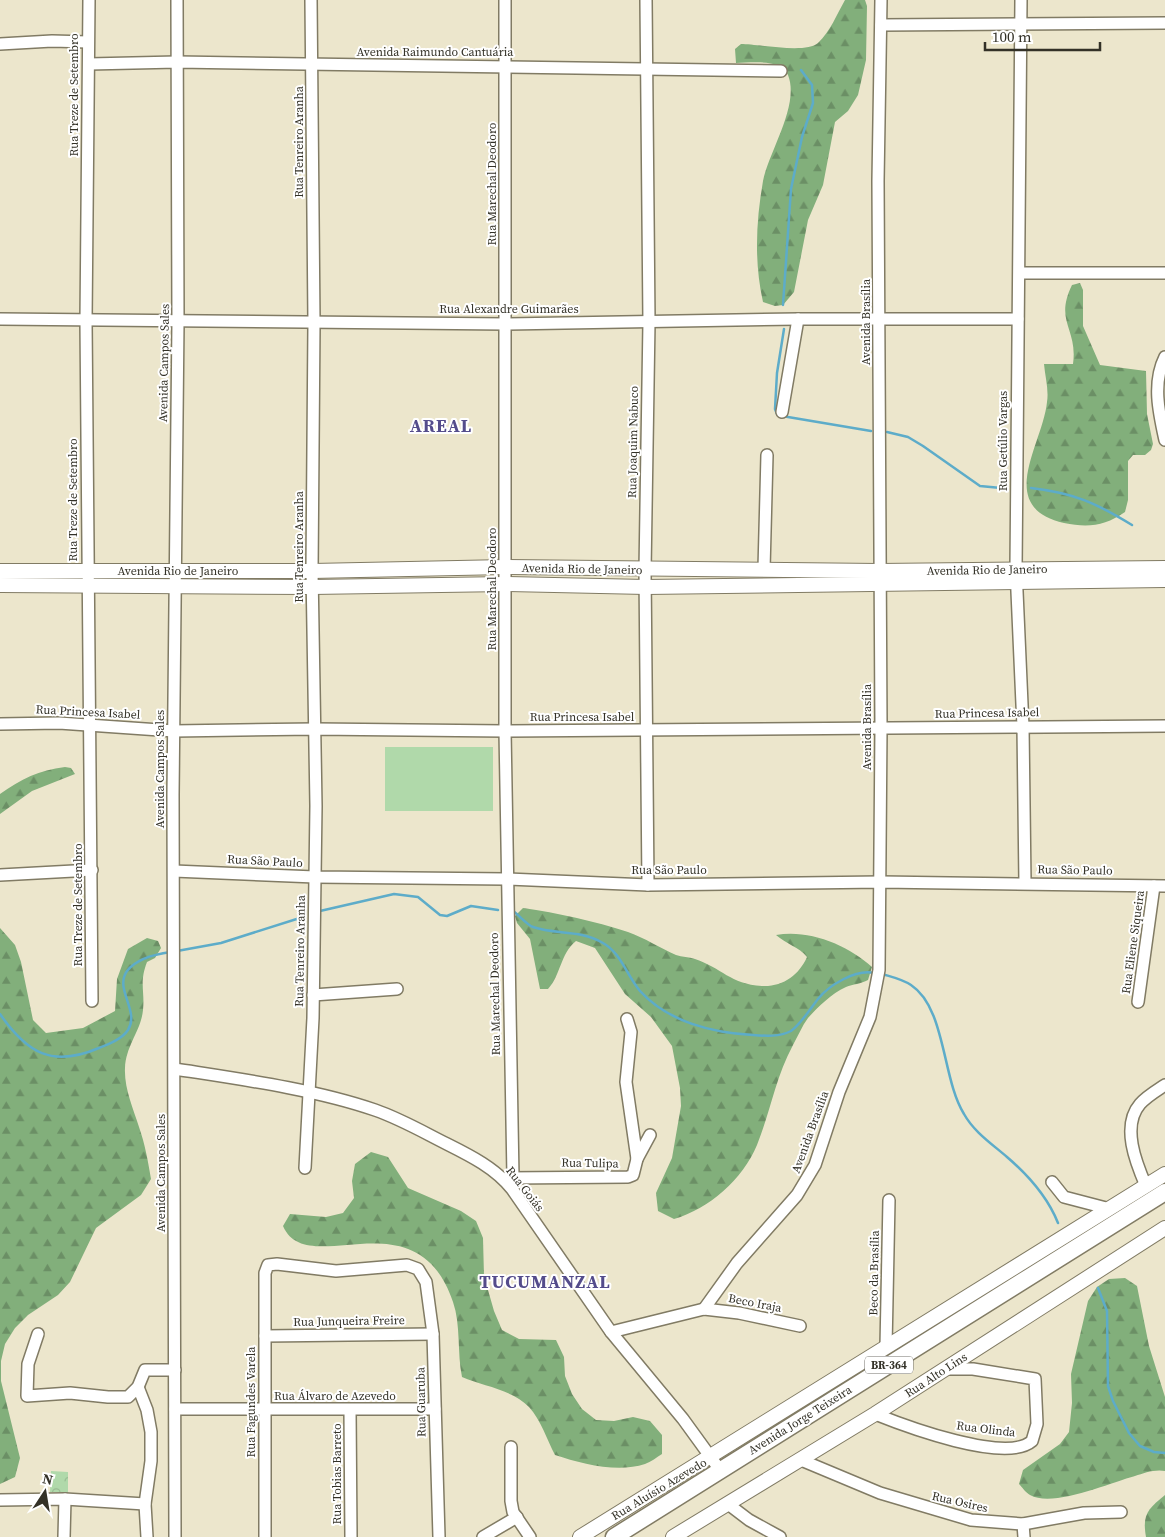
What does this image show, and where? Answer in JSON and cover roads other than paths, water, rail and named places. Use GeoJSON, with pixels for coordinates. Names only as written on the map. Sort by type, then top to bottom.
{"type":"FeatureCollection","features":[{"type":"Feature","properties":{"kind":"highway","name":"Avenida Jorge Teixeira"},"geometry":{"type":"LineString","coordinates":[[614,1537],[716,1463],[1165,1191]]}},
{"type":"Feature","properties":{"kind":"highway","name":"Avenida Jorge Teixeira"},"geometry":{"type":"LineString","coordinates":[[632,1537],[1165,1204]]}},
{"type":"Feature","properties":{"kind":"main road","name":"Avenida Rio de Janeiro"},"geometry":{"type":"LineString","coordinates":[[0,571],[312,571],[506,567],[645,571],[764,569],[879,578],[1017,583],[1165,580]]}},
{"type":"Feature","properties":{"kind":"main road","name":"Avenida Rio de Janeiro"},"geometry":{"type":"LineString","coordinates":[[0,585],[312,587],[506,584],[646,587],[879,578],[1016,569],[1165,568]]}},
{"type":"Feature","properties":{"kind":"main road","name":"Rua Aluísio Azevedo"},"geometry":{"type":"LineString","coordinates":[[580,1537],[716,1463],[886,1347],[1165,1174]]}},
{"type":"Feature","properties":{"kind":"main road","name":"Rua Alto Lins"},"geometry":{"type":"LineString","coordinates":[[673,1537],[876,1414],[1165,1228]]}},
{"type":"Feature","properties":{"kind":"street","name":"Rua Treze de Setembro"},"geometry":{"type":"LineString","coordinates":[[89,0],[86,321],[88,724],[92,870],[92,1001]]}},
{"type":"Feature","properties":{"kind":"street","name":"Avenida Campos Sales"},"geometry":{"type":"LineString","coordinates":[[175,1537],[176,959],[174,871],[174,571],[178,322],[177,0]]}},
{"type":"Feature","properties":{"kind":"street","name":"Rua Tenreiro Aranha"},"geometry":{"type":"LineString","coordinates":[[305,1168],[310,1093],[313,995],[316,729],[312,587],[314,323],[310,0]]}},
{"type":"Feature","properties":{"kind":"street","name":"Rua Marechal Deodoro"},"geometry":{"type":"LineString","coordinates":[[505,0],[505,731],[508,1178]]}},
{"type":"Feature","properties":{"kind":"street","name":"Rua Joaquim Nabuco"},"geometry":{"type":"LineString","coordinates":[[646,0],[649,322],[645,571],[648,884]]}},
{"type":"Feature","properties":{"kind":"street","name":"Avenida Brasília"},"geometry":{"type":"LineString","coordinates":[[704,1309],[727,1275],[797,1195],[812,1171],[839,1092],[870,1017],[878,975],[881,882],[878,181],[881,0]]}},
{"type":"Feature","properties":{"kind":"street","name":"Rua Getúlio Vargas"},"geometry":{"type":"LineString","coordinates":[[1021,0],[1016,569],[1023,727],[1025,883]]}},
{"type":"Feature","properties":{"kind":"street"},"geometry":{"type":"LineString","coordinates":[[881,24],[1165,22]]}},
{"type":"Feature","properties":{"kind":"street"},"geometry":{"type":"LineString","coordinates":[[0,44],[52,41],[88,42]]}},
{"type":"Feature","properties":{"kind":"street","name":"Avenida Raimundo Cantuária"},"geometry":{"type":"LineString","coordinates":[[89,64],[177,62],[312,66],[505,66],[781,71]]}},
{"type":"Feature","properties":{"kind":"street"},"geometry":{"type":"LineString","coordinates":[[1020,274],[1165,273]]}},
{"type":"Feature","properties":{"kind":"street","name":"Rua Alexandre Guimarães"},"geometry":{"type":"LineString","coordinates":[[0,319],[506,324],[798,319],[1018,319]]}},
{"type":"Feature","properties":{"kind":"street"},"geometry":{"type":"LineString","coordinates":[[782,412],[798,319]]}},
{"type":"Feature","properties":{"kind":"street"},"geometry":{"type":"LineString","coordinates":[[1165,357],[1158,378],[1157,388],[1165,440]]}},
{"type":"Feature","properties":{"kind":"street"},"geometry":{"type":"LineString","coordinates":[[764,569],[767,455]]}},
{"type":"Feature","properties":{"kind":"street","name":"Rua Princesa Isabel"},"geometry":{"type":"LineString","coordinates":[[0,724],[88,724],[174,731],[316,729],[505,731],[1165,726]]}},
{"type":"Feature","properties":{"kind":"street"},"geometry":{"type":"LineString","coordinates":[[0,875],[92,870]]}},
{"type":"Feature","properties":{"kind":"street","name":"Rua São Paulo"},"geometry":{"type":"LineString","coordinates":[[174,871],[315,877],[506,879],[648,884],[881,882],[1160,886]]}},
{"type":"Feature","properties":{"kind":"street","name":"Rua Eliene Siqueira"},"geometry":{"type":"LineString","coordinates":[[1138,1002],[1160,886]]}},
{"type":"Feature","properties":{"kind":"street"},"geometry":{"type":"LineString","coordinates":[[313,995],[397,989]]}},
{"type":"Feature","properties":{"kind":"street"},"geometry":{"type":"LineString","coordinates":[[627,1019],[631,1032],[626,1082],[637,1159]]}},
{"type":"Feature","properties":{"kind":"street","name":"Rua Goiás"},"geometry":{"type":"LineString","coordinates":[[175,1069],[310,1093],[375,1110],[406,1122],[508,1178],[611,1332],[716,1463]]}},
{"type":"Feature","properties":{"kind":"street"},"geometry":{"type":"LineString","coordinates":[[1146,1186],[1134,1153],[1132,1122],[1134,1113],[1139,1105],[1165,1085]]}},
{"type":"Feature","properties":{"kind":"street","name":"Rua Tulipa"},"geometry":{"type":"LineString","coordinates":[[508,1178],[628,1177],[634,1172],[637,1159],[650,1135]]}},
{"type":"Feature","properties":{"kind":"street"},"geometry":{"type":"LineString","coordinates":[[1052,1182],[1064,1197],[1110,1209]]}},
{"type":"Feature","properties":{"kind":"street","name":"Beco da Brasília"},"geometry":{"type":"LineString","coordinates":[[886,1347],[889,1200]]}},
{"type":"Feature","properties":{"kind":"street","name":"Rua Guaruba"},"geometry":{"type":"LineString","coordinates":[[267,1267],[277,1264],[336,1271],[404,1265],[418,1269],[426,1282],[433,1334],[439,1537]]}},
{"type":"Feature","properties":{"kind":"street","name":"Rua Fagundes Varela"},"geometry":{"type":"LineString","coordinates":[[265,1537],[264,1409],[267,1267]]}},
{"type":"Feature","properties":{"kind":"street"},"geometry":{"type":"LineString","coordinates":[[611,1332],[704,1309]]}},
{"type":"Feature","properties":{"kind":"street","name":"Beco Iraja"},"geometry":{"type":"LineString","coordinates":[[704,1309],[739,1313],[800,1326]]}},
{"type":"Feature","properties":{"kind":"street"},"geometry":{"type":"LineString","coordinates":[[38,1334],[28,1364],[27,1396],[70,1393],[118,1398],[130,1396],[138,1387],[145,1370],[175,1370]]}},
{"type":"Feature","properties":{"kind":"street","name":"Rua Junqueira Freire"},"geometry":{"type":"LineString","coordinates":[[265,1336],[433,1334]]}},
{"type":"Feature","properties":{"kind":"street","name":"Rua Olinda"},"geometry":{"type":"LineString","coordinates":[[876,1414],[923,1432],[974,1444],[1018,1447],[1030,1443],[1036,1434],[1034,1379],[964,1368],[944,1370]]}},
{"type":"Feature","properties":{"kind":"street"},"geometry":{"type":"LineString","coordinates":[[138,1387],[147,1410],[151,1432],[151,1461],[145,1504],[148,1537]]}},
{"type":"Feature","properties":{"kind":"street","name":"Rua Álvaro de Azevedo"},"geometry":{"type":"LineString","coordinates":[[175,1409],[435,1409]]}},
{"type":"Feature","properties":{"kind":"street","name":"Rua Tobias Barreto"},"geometry":{"type":"LineString","coordinates":[[350,1410],[351,1537]]}},
{"type":"Feature","properties":{"kind":"street"},"geometry":{"type":"LineString","coordinates":[[511,1447],[509,1493],[517,1517],[530,1537]]}},
{"type":"Feature","properties":{"kind":"street","name":"Rua Osires"},"geometry":{"type":"LineString","coordinates":[[801,1460],[880,1493],[951,1516],[981,1522],[1023,1524],[1084,1513],[1121,1512]]}},
{"type":"Feature","properties":{"kind":"street"},"geometry":{"type":"LineString","coordinates":[[0,1500],[64,1499],[145,1504]]}},
{"type":"Feature","properties":{"kind":"street"},"geometry":{"type":"LineString","coordinates":[[64,1499],[64,1537]]}},
{"type":"Feature","properties":{"kind":"street"},"geometry":{"type":"LineString","coordinates":[[728,1504],[749,1520],[780,1537]]}},
{"type":"Feature","properties":{"kind":"street"},"geometry":{"type":"LineString","coordinates":[[482,1537],[517,1517]]}},
{"type":"Feature","properties":{"kind":"street"},"geometry":{"type":"LineString","coordinates":[[1023,1524],[1024,1537]]}},
{"type":"Feature","properties":{"kind":"waterway"},"geometry":{"type":"LineString","coordinates":[[783,305],[791,189],[802,137],[813,103],[812,85],[801,70]]}},
{"type":"Feature","properties":{"kind":"waterway"},"geometry":{"type":"LineString","coordinates":[[777,414],[775,409],[777,373],[784,329]]}},
{"type":"Feature","properties":{"kind":"waterway"},"geometry":{"type":"LineString","coordinates":[[782,416],[871,431]]}},
{"type":"Feature","properties":{"kind":"waterway"},"geometry":{"type":"LineString","coordinates":[[887,432],[908,437],[980,486],[1001,488]]}},
{"type":"Feature","properties":{"kind":"waterway"},"geometry":{"type":"LineString","coordinates":[[1031,488],[1060,493],[1084,500],[1132,525]]}},
{"type":"Feature","properties":{"kind":"waterway"},"geometry":{"type":"LineString","coordinates":[[320,911],[394,894],[418,897],[440,915],[447,916],[471,906],[498,910]]}},
{"type":"Feature","properties":{"kind":"waterway"},"geometry":{"type":"LineString","coordinates":[[513,911],[533,927],[585,936],[603,943],[615,953],[635,985],[651,1002],[664,1011],[692,1024],[722,1032],[767,1036],[787,1033],[798,1024],[829,988],[843,979],[859,973],[874,973]]}},
{"type":"Feature","properties":{"kind":"waterway"},"geometry":{"type":"LineString","coordinates":[[177,951],[221,943],[303,917]]}},
{"type":"Feature","properties":{"kind":"waterway"},"geometry":{"type":"LineString","coordinates":[[0,1014],[20,1039],[42,1053],[68,1057],[99,1048],[122,1036],[128,1030],[131,1023],[130,1008],[123,985],[127,971],[141,960],[153,955],[171,952]]}},
{"type":"Feature","properties":{"kind":"waterway"},"geometry":{"type":"LineString","coordinates":[[882,974],[908,983],[922,996],[931,1010],[951,1082],[964,1114],[978,1132],[1030,1179],[1049,1205],[1058,1223]]}},
{"type":"Feature","properties":{"kind":"waterway"},"geometry":{"type":"LineString","coordinates":[[1098,1288],[1107,1311],[1108,1386],[1113,1401],[1129,1433],[1140,1446],[1154,1452],[1165,1453]]}},
{"type":"Feature","properties":{"kind":"district","name":"AREAL"},"geometry":{"type":"Point","coordinates":[441,426]}},
{"type":"Feature","properties":{"kind":"district","name":"TUCUMANZAL"},"geometry":{"type":"Point","coordinates":[545,1282]}}]}
